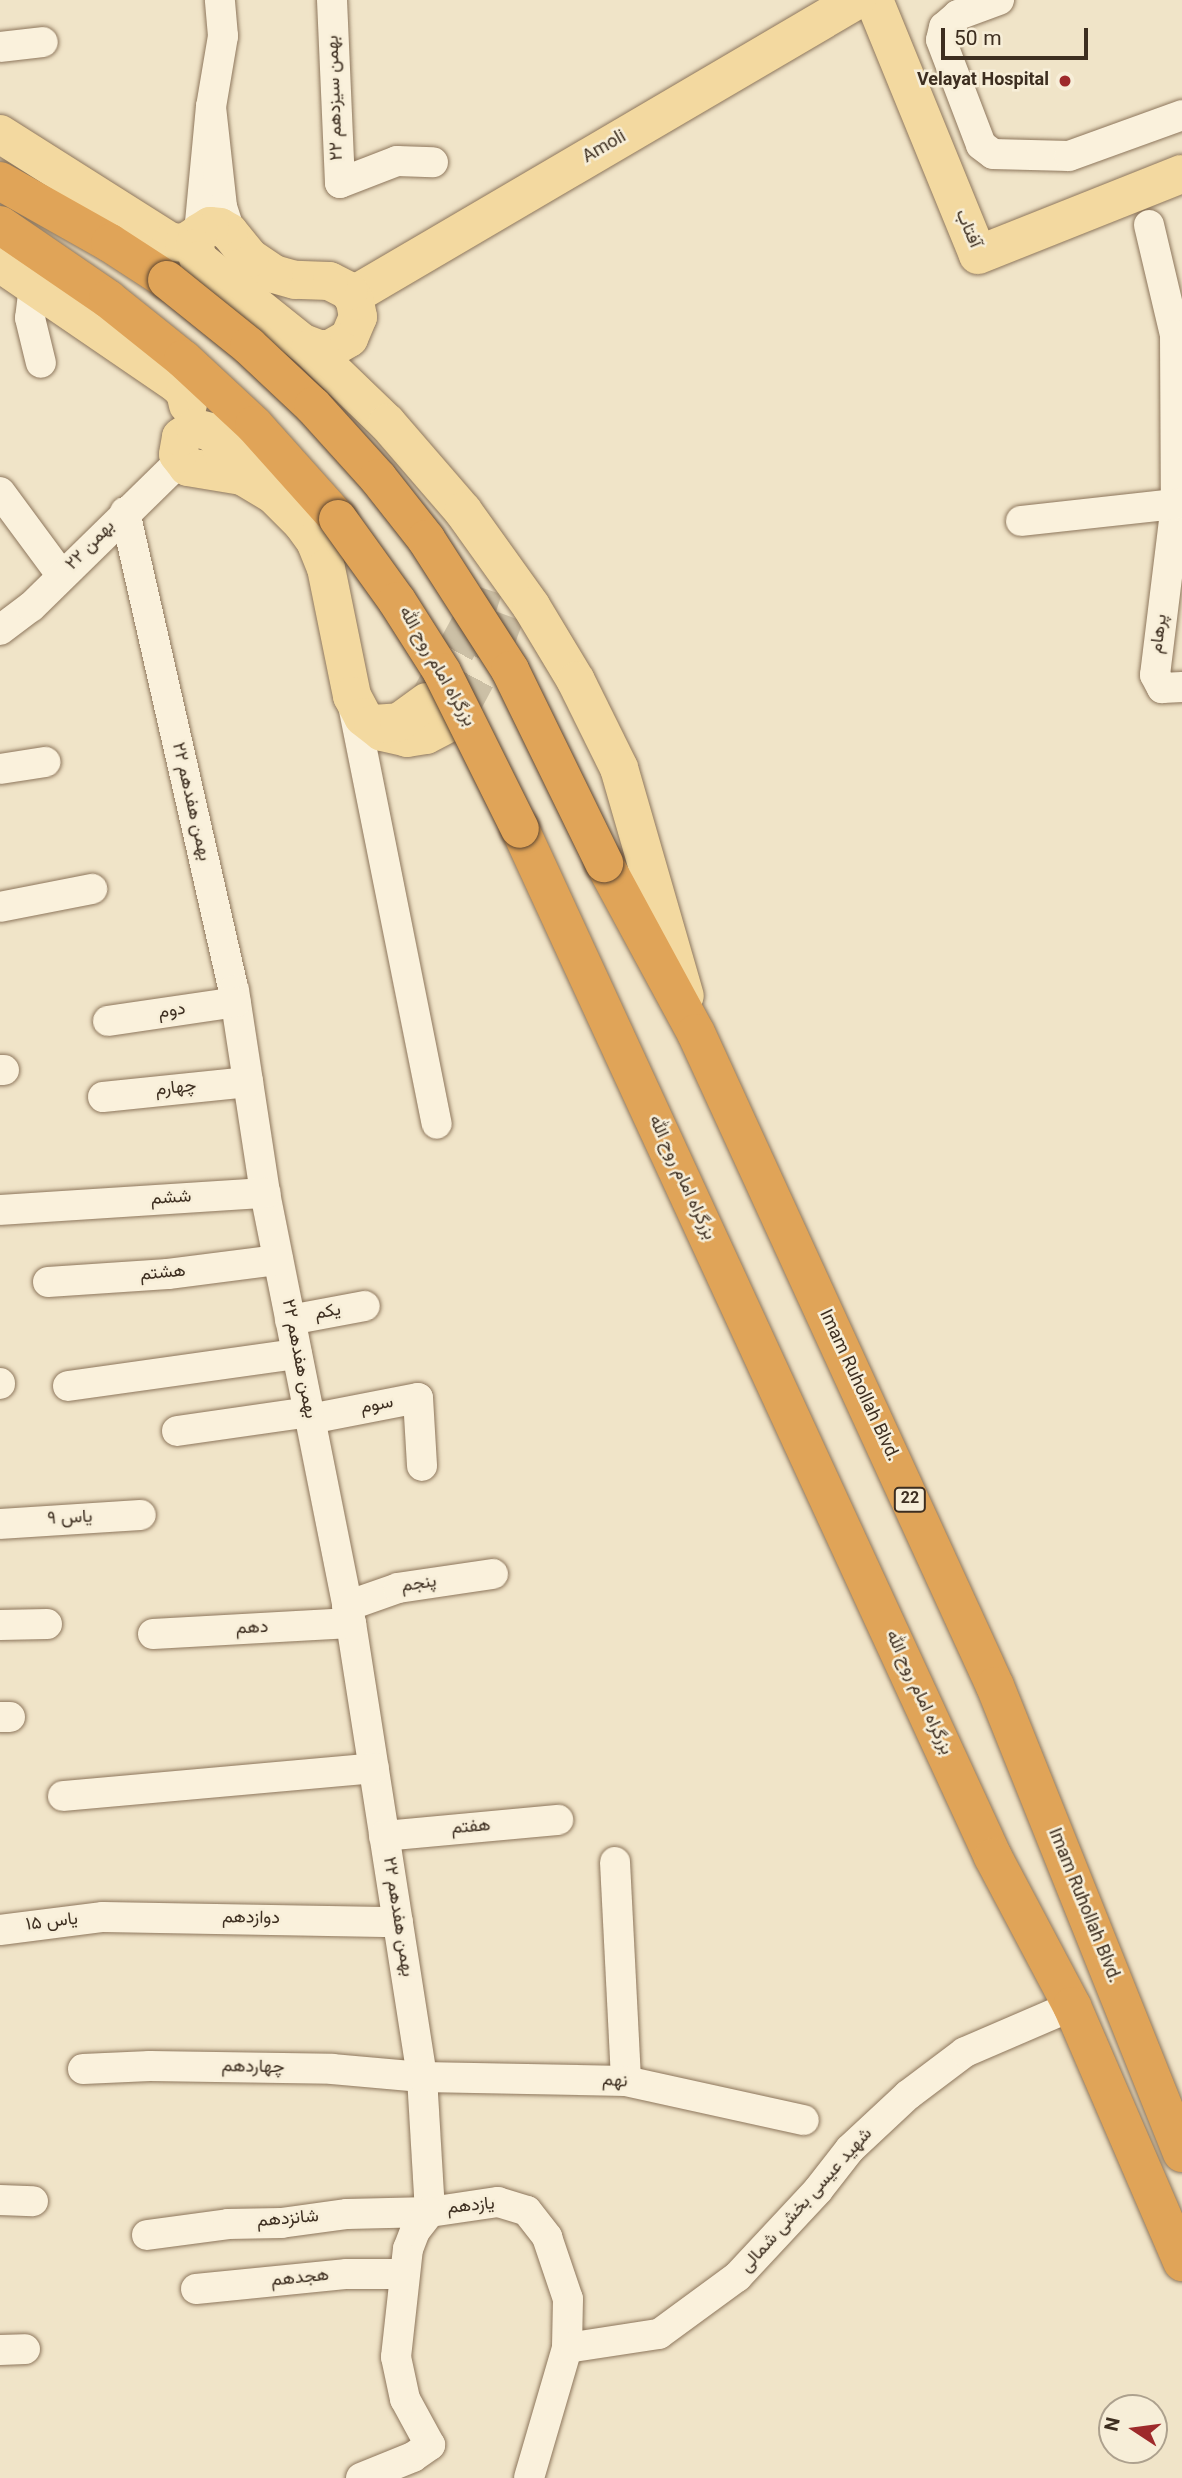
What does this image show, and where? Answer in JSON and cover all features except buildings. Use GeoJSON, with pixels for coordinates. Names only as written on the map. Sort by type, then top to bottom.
{"type":"FeatureCollection","features":[{"type":"Feature","properties":{"kind":"highway","name":"Imam Ruhollah Blvd."},"geometry":{"type":"LineString","coordinates":[[0,181],[110,243],[189,297],[271,366],[359,456],[426,539],[491,636],[537,721],[604,863],[696,1033],[996,1686],[1182,2153]]}},
{"type":"Feature","properties":{"kind":"highway","name":"بزرگراه امام روح الله"},"geometry":{"type":"LineString","coordinates":[[0,225],[108,299],[162,341],[254,425],[338,519],[401,606],[442,672],[520,829],[993,1857],[1072,2006],[1182,2262]]}},
{"type":"Feature","properties":{"kind":"main road","name":"Amoli"},"geometry":{"type":"LineString","coordinates":[[303,343],[318,349],[335,348],[349,338],[355,309],[858,0]]}},
{"type":"Feature","properties":{"kind":"main road","name":"آفتاب"},"geometry":{"type":"LineString","coordinates":[[874,0],[978,256],[1182,174]]}},
{"type":"Feature","properties":{"kind":"main road"},"geometry":{"type":"LineString","coordinates":[[0,134],[200,236],[250,258],[274,274],[295,280],[340,284],[355,309],[353,348],[355,370],[362,391],[490,571],[566,664],[619,768],[696,1033]]}},
{"type":"Feature","properties":{"kind":"main road"},"geometry":{"type":"LineString","coordinates":[[200,236],[194,248],[199,260],[303,343],[374,410]]}},
{"type":"Feature","properties":{"kind":"main road"},"geometry":{"type":"LineString","coordinates":[[0,263],[177,384],[185,392],[183,434]]}},
{"type":"Feature","properties":{"kind":"main road"},"geometry":{"type":"LineString","coordinates":[[162,341],[181,369],[183,434]]}},
{"type":"Feature","properties":{"kind":"main road"},"geometry":{"type":"LineString","coordinates":[[183,434],[192,429],[208,430],[307,529],[322,554],[351,692],[358,709],[371,724],[387,734],[407,738],[426,735],[435,714]]}},
{"type":"Feature","properties":{"kind":"street"},"geometry":{"type":"LineString","coordinates":[[200,236],[222,207],[211,107],[223,36],[219,0]]}},
{"type":"Feature","properties":{"kind":"street","name":"۲۲ بهمن سیزدهم"},"geometry":{"type":"LineString","coordinates":[[332,0],[340,183],[397,161],[433,162]]}},
{"type":"Feature","properties":{"kind":"street"},"geometry":{"type":"LineString","coordinates":[[999,0],[958,15],[944,27],[941,40],[981,145],[993,154],[1069,156],[1182,115]]}},
{"type":"Feature","properties":{"kind":"street"},"geometry":{"type":"LineString","coordinates":[[0,47],[43,42]]}},
{"type":"Feature","properties":{"kind":"street","name":"پرهام"},"geometry":{"type":"LineString","coordinates":[[1149,225],[1178,335],[1176,504],[1155,675],[1162,688],[1182,687]]}},
{"type":"Feature","properties":{"kind":"street"},"geometry":{"type":"LineString","coordinates":[[34,286],[30,318],[41,363]]}},
{"type":"Feature","properties":{"kind":"street","name":"۲۲ بهمن"},"geometry":{"type":"LineString","coordinates":[[0,630],[31,607],[125,512],[183,434]]}},
{"type":"Feature","properties":{"kind":"street"},"geometry":{"type":"LineString","coordinates":[[0,492],[62,576]]}},
{"type":"Feature","properties":{"kind":"street"},"geometry":{"type":"LineString","coordinates":[[1021,522],[1176,504]]}},
{"type":"Feature","properties":{"kind":"street","name":"۲۲ بهمن هفدهم"},"geometry":{"type":"LineString","coordinates":[[125,512],[236,1002],[265,1193],[349,1614],[422,2077],[430,2212]]}},
{"type":"Feature","properties":{"kind":"street"},"geometry":{"type":"LineString","coordinates":[[351,692],[437,1124]]}},
{"type":"Feature","properties":{"kind":"street"},"geometry":{"type":"LineString","coordinates":[[0,769],[45,762]]}},
{"type":"Feature","properties":{"kind":"street"},"geometry":{"type":"LineString","coordinates":[[0,907],[92,889]]}},
{"type":"Feature","properties":{"kind":"street","name":"دوم"},"geometry":{"type":"LineString","coordinates":[[108,1021],[236,1002]]}},
{"type":"Feature","properties":{"kind":"street","name":"چهارم"},"geometry":{"type":"LineString","coordinates":[[103,1097],[248,1082]]}},
{"type":"Feature","properties":{"kind":"street","name":"ششم"},"geometry":{"type":"LineString","coordinates":[[0,1210],[265,1193]]}},
{"type":"Feature","properties":{"kind":"street","name":"هشتم"},"geometry":{"type":"LineString","coordinates":[[48,1282],[168,1274],[278,1260]]}},
{"type":"Feature","properties":{"kind":"street","name":"یکم"},"geometry":{"type":"LineString","coordinates":[[290,1320],[365,1306]]}},
{"type":"Feature","properties":{"kind":"street"},"geometry":{"type":"LineString","coordinates":[[68,1386],[297,1354]]}},
{"type":"Feature","properties":{"kind":"street","name":"سوم"},"geometry":{"type":"LineString","coordinates":[[309,1416],[418,1398],[422,1466]]}},
{"type":"Feature","properties":{"kind":"street"},"geometry":{"type":"LineString","coordinates":[[177,1431],[309,1416]]}},
{"type":"Feature","properties":{"kind":"street","name":"یاس ۹"},"geometry":{"type":"LineString","coordinates":[[0,1524],[141,1515]]}},
{"type":"Feature","properties":{"kind":"street","name":"پنجم"},"geometry":{"type":"LineString","coordinates":[[349,1614],[398,1588],[493,1574]]}},
{"type":"Feature","properties":{"kind":"street","name":"دهم"},"geometry":{"type":"LineString","coordinates":[[153,1634],[349,1614]]}},
{"type":"Feature","properties":{"kind":"street"},"geometry":{"type":"LineString","coordinates":[[0,1625],[47,1624]]}},
{"type":"Feature","properties":{"kind":"street"},"geometry":{"type":"LineString","coordinates":[[63,1796],[374,1768]]}},
{"type":"Feature","properties":{"kind":"street","name":"هفتم"},"geometry":{"type":"LineString","coordinates":[[384,1836],[558,1820]]}},
{"type":"Feature","properties":{"kind":"street"},"geometry":{"type":"LineString","coordinates":[[615,1862],[626,2081]]}},
{"type":"Feature","properties":{"kind":"street","name":"دوازدهم"},"geometry":{"type":"LineString","coordinates":[[103,1917],[398,1922]]}},
{"type":"Feature","properties":{"kind":"street","name":"یاس ۱۵"},"geometry":{"type":"LineString","coordinates":[[0,1930],[103,1917]]}},
{"type":"Feature","properties":{"kind":"street","name":"شهید عیسی بخشی شمالی"},"geometry":{"type":"LineString","coordinates":[[568,2348],[659,2334],[737,2277],[818,2190],[850,2149],[908,2095],[965,2052],[1072,2006]]}},
{"type":"Feature","properties":{"kind":"street","name":"چهاردهم"},"geometry":{"type":"LineString","coordinates":[[83,2069],[150,2066],[332,2069],[422,2077]]}},
{"type":"Feature","properties":{"kind":"street","name":"نهم"},"geometry":{"type":"LineString","coordinates":[[422,2077],[626,2081],[804,2120]]}},
{"type":"Feature","properties":{"kind":"street"},"geometry":{"type":"LineString","coordinates":[[0,2200],[33,2201]]}},
{"type":"Feature","properties":{"kind":"street","name":"یازدهم"},"geometry":{"type":"LineString","coordinates":[[361,2478],[413,2457],[430,2445],[405,2399],[396,2357],[404,2274],[415,2231],[430,2212],[498,2202],[527,2211],[547,2236],[568,2299],[568,2348],[529,2478]]}},
{"type":"Feature","properties":{"kind":"street","name":"شانزدهم"},"geometry":{"type":"LineString","coordinates":[[147,2235],[228,2224],[281,2223],[347,2214],[430,2212]]}},
{"type":"Feature","properties":{"kind":"street","name":"هجدهم"},"geometry":{"type":"LineString","coordinates":[[196,2289],[347,2274],[404,2274]]}},
{"type":"Feature","properties":{"kind":"tunnel"},"geometry":{"type":"LineString","coordinates":[[428,701],[475,615],[484,588]]}},
{"type":"Feature","properties":{"kind":"tunnel"},"geometry":{"type":"LineString","coordinates":[[444,726],[458,712],[495,643],[505,615]]}},
{"type":"Feature","properties":{"kind":"place","name":"Velayat Hospital"},"geometry":{"type":"Point","coordinates":[1065,81]}}]}
